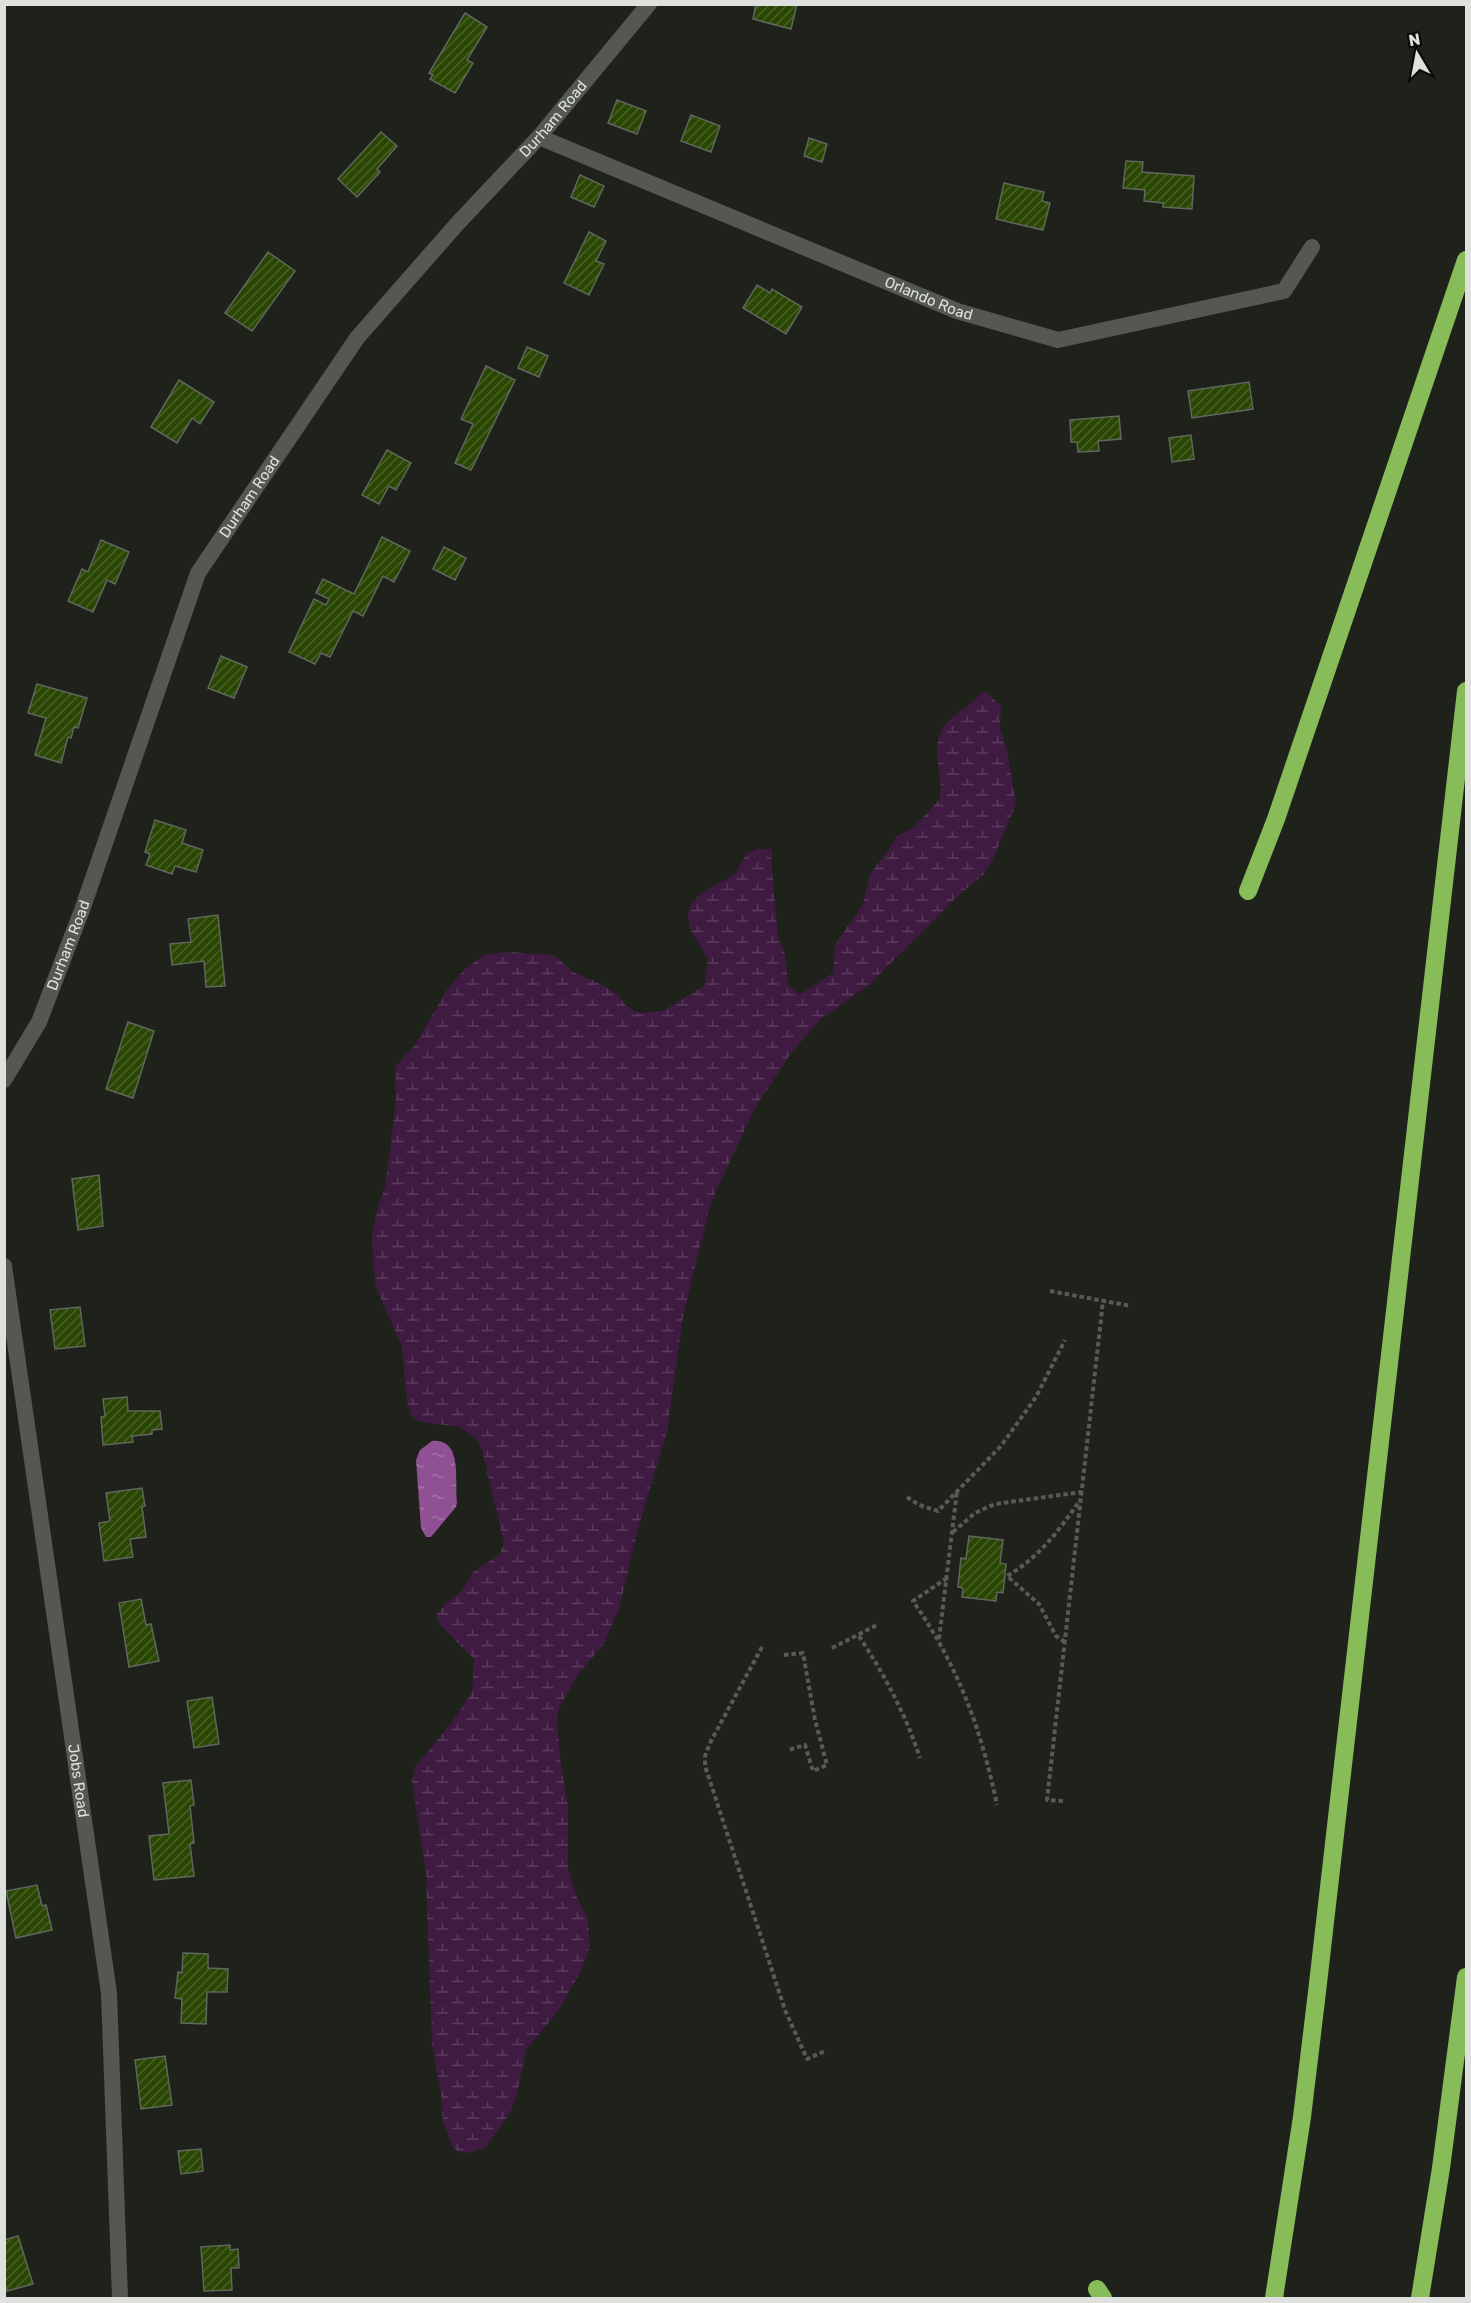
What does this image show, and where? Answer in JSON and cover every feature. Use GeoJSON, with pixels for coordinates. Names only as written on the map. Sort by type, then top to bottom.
{"type":"FeatureCollection","features":[{"type":"Feature","properties":{"kind":"highway"},"geometry":{"type":"LineString","coordinates":[[1248,891],[1280,808],[1467,260]]}},
{"type":"Feature","properties":{"kind":"highway"},"geometry":{"type":"LineString","coordinates":[[1274,2298],[1315,2015],[1467,691]]}},
{"type":"Feature","properties":{"kind":"highway"},"geometry":{"type":"LineString","coordinates":[[1420,2298],[1441,2168],[1467,1977]]}},
{"type":"Feature","properties":{"kind":"street","name":"Durham Road"},"geometry":{"type":"LineString","coordinates":[[4,1080],[39,1022],[82,910],[198,573],[357,338],[457,224],[539,137],[650,4]]}},
{"type":"Feature","properties":{"kind":"street","name":"Orlando Road"},"geometry":{"type":"LineString","coordinates":[[539,137],[957,311],[1058,340],[1284,291],[1312,247]]}},
{"type":"Feature","properties":{"kind":"street","name":"Jobs Road"},"geometry":{"type":"LineString","coordinates":[[4,1266],[109,1993],[120,2298]]}},
{"type":"Feature","properties":{"kind":"path"},"geometry":{"type":"LineString","coordinates":[[1050,1291],[1131,1306]]}},
{"type":"Feature","properties":{"kind":"path"},"geometry":{"type":"LineString","coordinates":[[1063,1802],[1047,1800],[1103,1301]]}},
{"type":"Feature","properties":{"kind":"path"},"geometry":{"type":"LineString","coordinates":[[907,1497],[919,1505],[938,1511],[1001,1446],[1036,1397],[1065,1340]]}},
{"type":"Feature","properties":{"kind":"path"},"geometry":{"type":"LineString","coordinates":[[939,1639],[957,1491]]}},
{"type":"Feature","properties":{"kind":"path"},"geometry":{"type":"LineString","coordinates":[[952,1533],[975,1513],[995,1504],[1082,1492]]}},
{"type":"Feature","properties":{"kind":"path"},"geometry":{"type":"LineString","coordinates":[[1065,1642],[1056,1636],[1039,1604],[1007,1576],[1028,1564],[1051,1541],[1081,1499]]}},
{"type":"Feature","properties":{"kind":"path"},"geometry":{"type":"LineString","coordinates":[[947,1578],[913,1601],[939,1639],[972,1711],[997,1805]]}},
{"type":"Feature","properties":{"kind":"path"},"geometry":{"type":"LineString","coordinates":[[832,1648],[877,1625]]}},
{"type":"Feature","properties":{"kind":"path"},"geometry":{"type":"LineString","coordinates":[[859,1636],[889,1683],[907,1720],[920,1758]]}},
{"type":"Feature","properties":{"kind":"path"},"geometry":{"type":"LineString","coordinates":[[762,1647],[711,1741],[705,1756],[705,1767],[785,2010],[807,2059],[825,2051]]}},
{"type":"Feature","properties":{"kind":"path"},"geometry":{"type":"LineString","coordinates":[[784,1655],[803,1653],[815,1720],[827,1765],[813,1771],[805,1745],[788,1750]]}},
{"type":"Feature","properties":{"kind":"green space"},"geometry":{"type":"Polygon","coordinates":[[[982,692],[986,692],[1001,706],[1000,728],[1007,750],[1016,804],[992,861],[983,875],[961,893],[870,984],[820,1020],[791,1053],[754,1110],[711,1202],[683,1316],[667,1431],[637,1533],[619,1609],[603,1645],[579,1673],[558,1710],[560,1758],[568,1806],[568,1868],[577,1898],[588,1919],[590,1946],[581,1971],[558,2011],[526,2050],[517,2094],[510,2113],[485,2148],[468,2153],[457,2152],[451,2144],[443,2121],[441,2094],[432,2046],[426,1873],[412,1781],[416,1766],[450,1725],[472,1692],[474,1659],[440,1625],[436,1615],[447,1602],[461,1592],[473,1572],[499,1555],[504,1544],[484,1458],[477,1439],[460,1427],[420,1422],[411,1416],[407,1402],[402,1347],[375,1285],[372,1239],[375,1216],[385,1187],[391,1143],[396,1100],[395,1067],[415,1045],[448,988],[464,970],[484,955],[508,952],[554,955],[573,972],[603,985],[619,996],[626,1006],[638,1013],[663,1011],[704,986],[708,959],[690,929],[688,915],[691,904],[700,894],[735,874],[747,853],[758,849],[772,849],[771,861],[778,936],[785,955],[788,984],[799,995],[833,973],[835,945],[863,904],[870,875],[898,836],[914,827],[939,800],[941,791],[937,745],[939,735],[948,721],[982,692]]]}},
{"type":"Feature","properties":{"kind":"water"},"geometry":{"type":"Polygon","coordinates":[[[432,1441],[442,1442],[453,1454],[457,1502],[456,1507],[431,1537],[426,1537],[421,1528],[416,1460],[420,1450],[432,1441]]]}},
{"type":"Feature","properties":{"kind":"building"},"geometry":{"type":"Polygon","coordinates":[[[756,4],[797,4],[791,29],[753,19],[756,4]]]}},
{"type":"Feature","properties":{"kind":"building"},"geometry":{"type":"Polygon","coordinates":[[[465,13],[487,27],[467,60],[473,63],[455,93],[430,79],[433,75],[429,73],[465,13]]]}},
{"type":"Feature","properties":{"kind":"building"},"geometry":{"type":"Polygon","coordinates":[[[617,100],[646,111],[637,134],[608,123],[617,100]]]}},
{"type":"Feature","properties":{"kind":"building"},"geometry":{"type":"Polygon","coordinates":[[[691,115],[720,126],[711,152],[681,141],[691,115]]]}},
{"type":"Feature","properties":{"kind":"building"},"geometry":{"type":"Polygon","coordinates":[[[381,132],[397,146],[377,169],[380,172],[357,197],[338,179],[381,132]]]}},
{"type":"Feature","properties":{"kind":"building"},"geometry":{"type":"Polygon","coordinates":[[[809,138],[827,144],[822,162],[804,156],[809,138]]]}},
{"type":"Feature","properties":{"kind":"building"},"geometry":{"type":"Polygon","coordinates":[[[1126,161],[1143,162],[1142,172],[1194,176],[1192,209],[1163,207],[1163,203],[1144,201],[1145,190],[1123,188],[1126,161]]]}},
{"type":"Feature","properties":{"kind":"building"},"geometry":{"type":"Polygon","coordinates":[[[580,175],[604,186],[594,207],[571,197],[580,175]]]}},
{"type":"Feature","properties":{"kind":"building"},"geometry":{"type":"Polygon","coordinates":[[[1004,183],[1044,192],[1042,201],[1050,203],[1043,230],[996,219],[1004,183]]]}},
{"type":"Feature","properties":{"kind":"building"},"geometry":{"type":"Polygon","coordinates":[[[589,232],[606,241],[596,261],[604,264],[589,295],[564,283],[589,232]]]}},
{"type":"Feature","properties":{"kind":"building"},"geometry":{"type":"Polygon","coordinates":[[[268,252],[295,271],[252,331],[225,313],[268,252]]]}},
{"type":"Feature","properties":{"kind":"building"},"geometry":{"type":"Polygon","coordinates":[[[757,285],[770,293],[772,289],[802,307],[786,334],[743,308],[757,285]]]}},
{"type":"Feature","properties":{"kind":"building"},"geometry":{"type":"Polygon","coordinates":[[[527,347],[548,356],[539,377],[518,368],[527,347]]]}},
{"type":"Feature","properties":{"kind":"building"},"geometry":{"type":"Polygon","coordinates":[[[486,366],[515,380],[471,470],[455,463],[473,424],[461,419],[486,366]]]}},
{"type":"Feature","properties":{"kind":"building"},"geometry":{"type":"Polygon","coordinates":[[[179,380],[214,402],[200,424],[192,418],[177,443],[151,427],[179,380]]]}},
{"type":"Feature","properties":{"kind":"building"},"geometry":{"type":"Polygon","coordinates":[[[1249,382],[1253,409],[1192,418],[1188,391],[1249,382]]]}},
{"type":"Feature","properties":{"kind":"building"},"geometry":{"type":"Polygon","coordinates":[[[1119,416],[1121,439],[1098,441],[1099,451],[1078,452],[1077,442],[1071,442],[1070,420],[1119,416]]]}},
{"type":"Feature","properties":{"kind":"building"},"geometry":{"type":"Polygon","coordinates":[[[1191,435],[1194,459],[1172,462],[1169,438],[1191,435]]]}},
{"type":"Feature","properties":{"kind":"building"},"geometry":{"type":"Polygon","coordinates":[[[387,450],[411,463],[396,490],[389,486],[379,504],[362,495],[387,450]]]}},
{"type":"Feature","properties":{"kind":"building"},"geometry":{"type":"Polygon","coordinates":[[[382,537],[410,551],[394,582],[383,576],[363,616],[353,611],[330,657],[321,653],[315,664],[289,652],[314,599],[326,605],[329,599],[316,593],[323,579],[354,594],[382,537]]]}},
{"type":"Feature","properties":{"kind":"building"},"geometry":{"type":"Polygon","coordinates":[[[101,540],[129,552],[115,584],[107,580],[93,612],[68,601],[82,569],[88,572],[101,540]]]}},
{"type":"Feature","properties":{"kind":"building"},"geometry":{"type":"Polygon","coordinates":[[[444,547],[466,558],[455,580],[433,569],[444,547]]]}},
{"type":"Feature","properties":{"kind":"building"},"geometry":{"type":"Polygon","coordinates":[[[221,656],[247,667],[234,698],[208,688],[221,656]]]}},
{"type":"Feature","properties":{"kind":"building"},"geometry":{"type":"Polygon","coordinates":[[[37,684],[87,698],[78,728],[74,727],[71,738],[68,737],[61,763],[35,755],[46,718],[28,713],[37,684]]]}},
{"type":"Feature","properties":{"kind":"building"},"geometry":{"type":"Polygon","coordinates":[[[155,820],[186,830],[182,843],[203,850],[196,872],[175,866],[172,874],[146,865],[150,854],[145,852],[155,820]]]}},
{"type":"Feature","properties":{"kind":"building"},"geometry":{"type":"Polygon","coordinates":[[[218,915],[225,986],[206,987],[204,961],[172,965],[170,944],[191,942],[188,919],[218,915]]]}},
{"type":"Feature","properties":{"kind":"building"},"geometry":{"type":"Polygon","coordinates":[[[128,1022],[154,1031],[133,1098],[106,1089],[128,1022]]]}},
{"type":"Feature","properties":{"kind":"building"},"geometry":{"type":"Polygon","coordinates":[[[99,1175],[103,1226],[78,1230],[72,1179],[99,1175]]]}},
{"type":"Feature","properties":{"kind":"building"},"geometry":{"type":"Polygon","coordinates":[[[80,1307],[85,1346],[55,1349],[50,1310],[80,1307]]]}},
{"type":"Feature","properties":{"kind":"building"},"geometry":{"type":"Polygon","coordinates":[[[127,1397],[128,1411],[160,1411],[162,1429],[152,1430],[152,1434],[132,1436],[133,1442],[103,1445],[101,1417],[105,1416],[103,1399],[127,1397]]]}},
{"type":"Feature","properties":{"kind":"building"},"geometry":{"type":"Polygon","coordinates":[[[142,1488],[146,1537],[130,1539],[133,1557],[104,1561],[99,1523],[110,1521],[106,1493],[142,1488]]]}},
{"type":"Feature","properties":{"kind":"building"},"geometry":{"type":"Polygon","coordinates":[[[969,1536],[1003,1540],[1000,1563],[1006,1564],[1003,1593],[997,1592],[996,1601],[962,1597],[963,1588],[958,1587],[961,1558],[966,1559],[969,1536]]]}},
{"type":"Feature","properties":{"kind":"building"},"geometry":{"type":"Polygon","coordinates":[[[141,1599],[146,1625],[151,1624],[159,1661],[129,1667],[119,1603],[141,1599]]]}},
{"type":"Feature","properties":{"kind":"building"},"geometry":{"type":"Polygon","coordinates":[[[212,1697],[219,1744],[194,1748],[187,1701],[212,1697]]]}},
{"type":"Feature","properties":{"kind":"building"},"geometry":{"type":"Polygon","coordinates":[[[191,1780],[194,1805],[190,1806],[194,1843],[190,1844],[194,1876],[154,1880],[149,1836],[169,1834],[163,1783],[191,1780]]]}},
{"type":"Feature","properties":{"kind":"building"},"geometry":{"type":"Polygon","coordinates":[[[37,1885],[42,1906],[46,1905],[52,1930],[16,1938],[6,1891],[37,1885]]]}},
{"type":"Feature","properties":{"kind":"building"},"geometry":{"type":"Polygon","coordinates":[[[183,1953],[208,1954],[208,1968],[228,1969],[227,1992],[207,1992],[206,2024],[181,2023],[182,1999],[175,1998],[178,1972],[182,1973],[183,1953]]]}},
{"type":"Feature","properties":{"kind":"building"},"geometry":{"type":"Polygon","coordinates":[[[165,2056],[172,2105],[141,2109],[135,2060],[165,2056]]]}},
{"type":"Feature","properties":{"kind":"building"},"geometry":{"type":"Polygon","coordinates":[[[201,2149],[203,2171],[181,2174],[178,2151],[201,2149]]]}},
{"type":"Feature","properties":{"kind":"building"},"geometry":{"type":"Polygon","coordinates":[[[18,2236],[33,2284],[7,2291],[4,2282],[4,2240],[18,2236]]]}},
{"type":"Feature","properties":{"kind":"building"},"geometry":{"type":"Polygon","coordinates":[[[230,2245],[230,2250],[238,2249],[239,2268],[231,2268],[232,2290],[204,2291],[201,2247],[230,2245]]]}}]}
